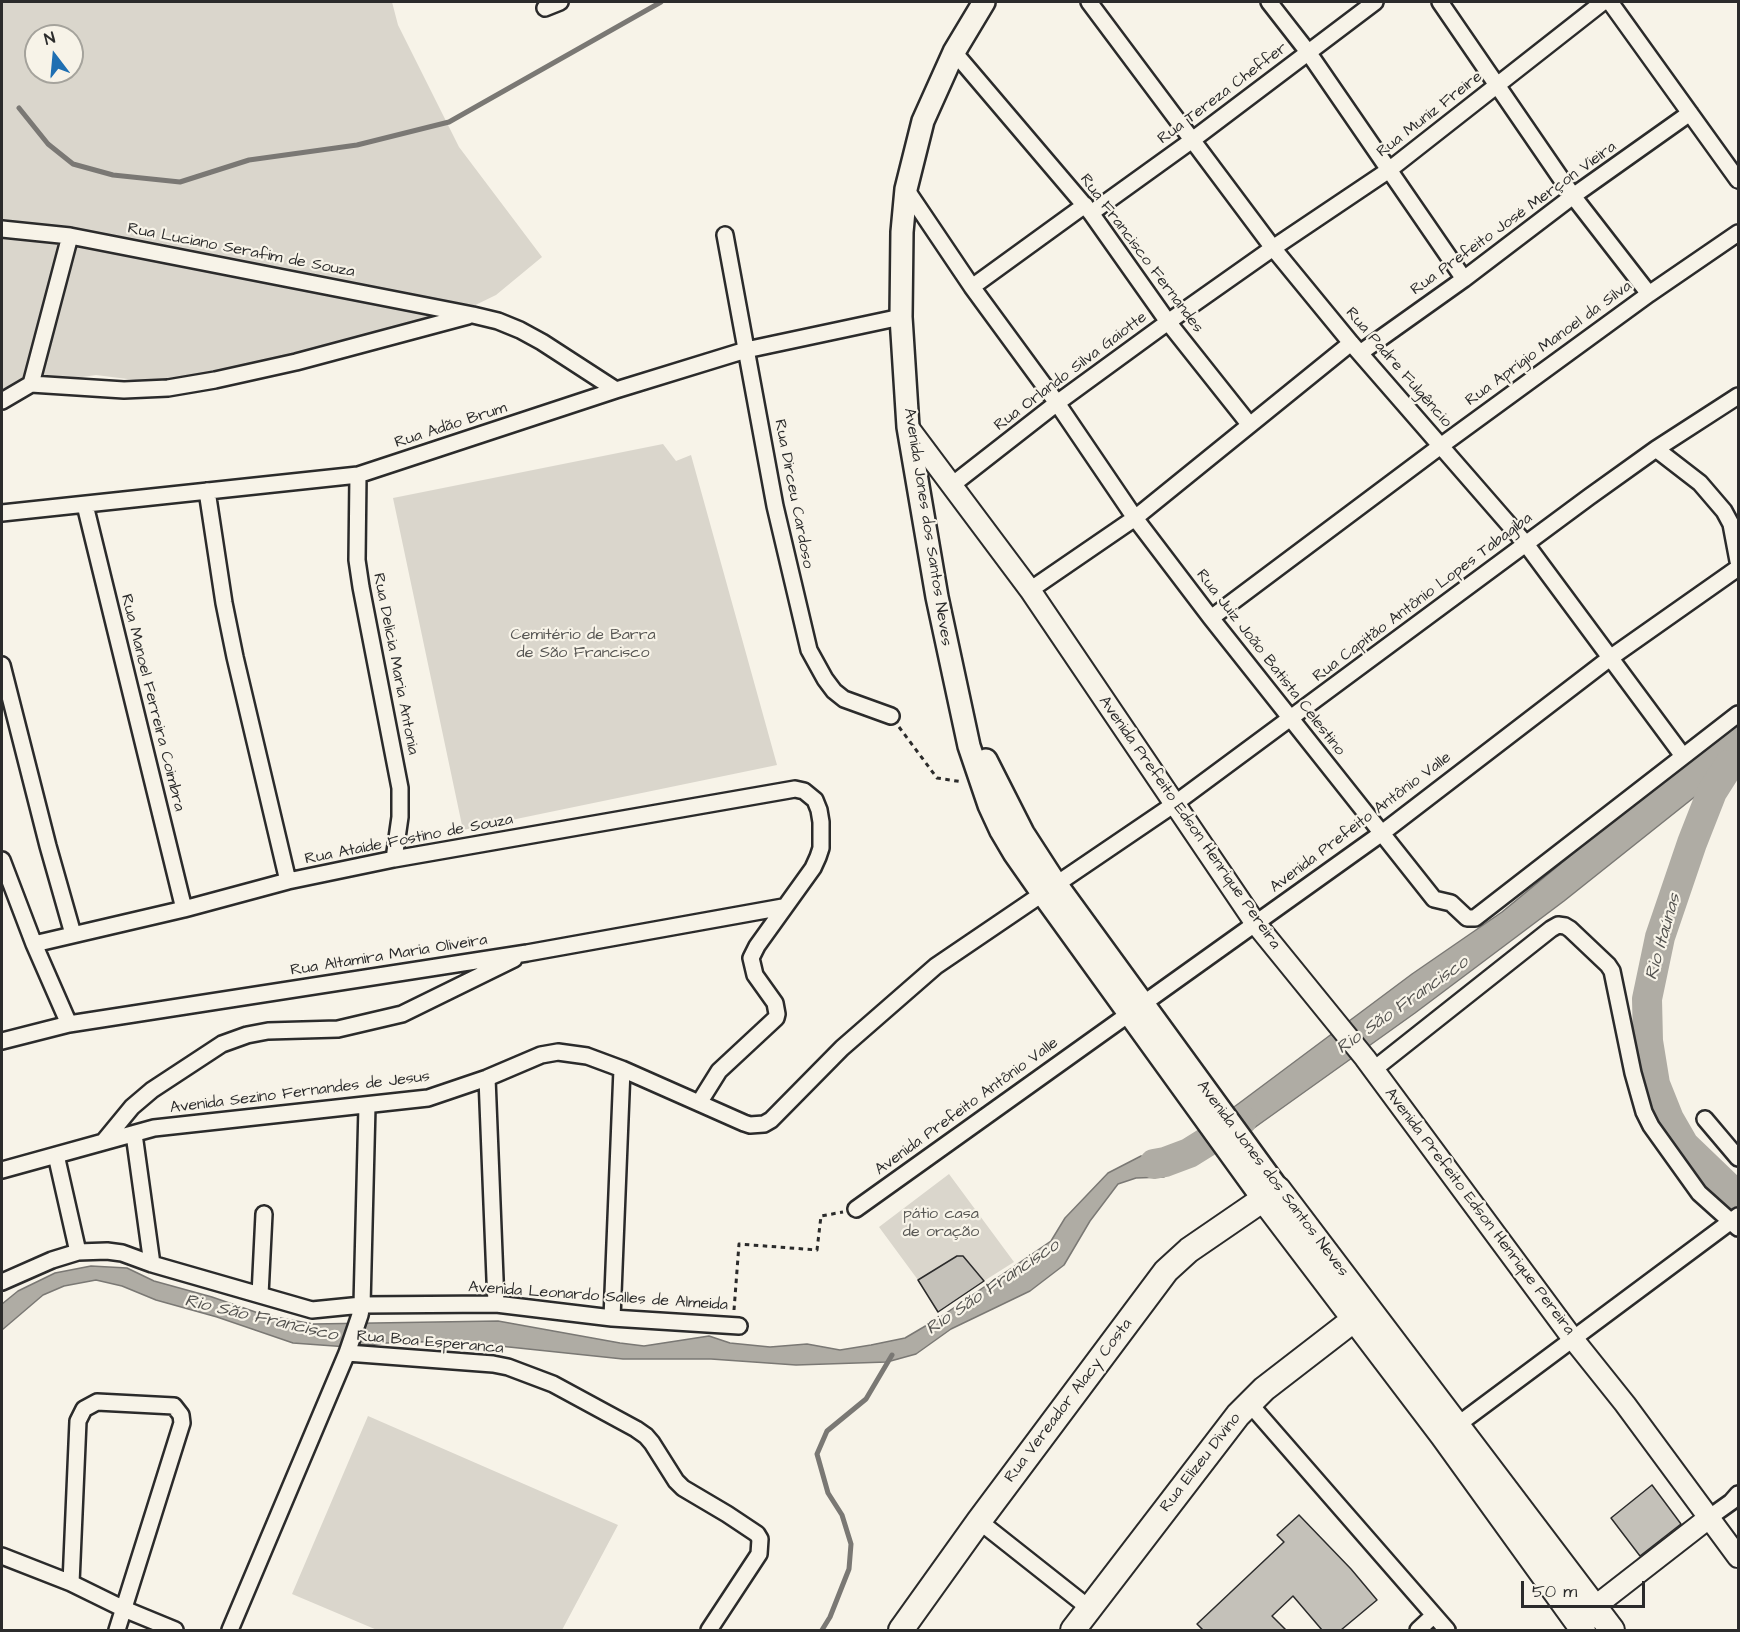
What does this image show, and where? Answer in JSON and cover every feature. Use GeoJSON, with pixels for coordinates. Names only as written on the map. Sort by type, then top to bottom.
{"type":"FeatureCollection","features":[{"type":"Feature","properties":{"kind":"main road","name":"Avenida Jones dos Santos Neves"},"geometry":{"type":"LineString","coordinates":[[984,2],[954,52],[923,121],[906,189],[902,232],[901,317],[908,427],[937,597],[969,746],[979,776],[1001,831],[1049,889],[1270,1194],[1450,1431],[1585,1619],[1612,1630]]}},
{"type":"Feature","properties":{"kind":"main road","name":"Avenida Jones dos Santos Neves"},"geometry":{"type":"LineString","coordinates":[[961,708],[1049,889]]}},
{"type":"Feature","properties":{"kind":"main road","name":"Rua Vereador Alacy Costa"},"geometry":{"type":"LineString","coordinates":[[901,1630],[979,1521],[1166,1271],[1189,1250],[1270,1194]]}},
{"type":"Feature","properties":{"kind":"main road","name":"Rua Elizeu Divino"},"geometry":{"type":"LineString","coordinates":[[1073,1630],[1249,1403],[1362,1313]]}},
{"type":"Feature","properties":{"kind":"street"},"geometry":{"type":"LineString","coordinates":[[545,8],[560,2]]}},
{"type":"Feature","properties":{"kind":"street","name":"Rua Padre Fulgêncio"},"geometry":{"type":"LineString","coordinates":[[1089,2],[1273,248],[1355,348],[1526,544],[1683,756]]}},
{"type":"Feature","properties":{"kind":"street"},"geometry":{"type":"LineString","coordinates":[[1269,2],[1308,52],[1464,279]]}},
{"type":"Feature","properties":{"kind":"street","name":"Rua Tereza Cheffer"},"geometry":{"type":"LineString","coordinates":[[972,286],[1191,141],[1375,2]]}},
{"type":"Feature","properties":{"kind":"street"},"geometry":{"type":"LineString","coordinates":[[1440,2],[1573,196],[1649,294]]}},
{"type":"Feature","properties":{"kind":"street","name":"Rua Muniz Freire"},"geometry":{"type":"LineString","coordinates":[[1273,248],[1389,170],[1603,2]]}},
{"type":"Feature","properties":{"kind":"street"},"geometry":{"type":"LineString","coordinates":[[1610,2],[1738,180]]}},
{"type":"Feature","properties":{"kind":"street","name":"Rua Francisco Fernandes"},"geometry":{"type":"LineString","coordinates":[[954,52],[1088,209],[1168,322],[1249,424]]}},
{"type":"Feature","properties":{"kind":"street","name":"Rua Prefeito José Merçon Vieira"},"geometry":{"type":"LineString","coordinates":[[1029,591],[1135,518],[1249,424],[1355,348],[1464,279],[1573,196],[1690,113]]}},
{"type":"Feature","properties":{"kind":"street","name":"Rua Juiz João Batista Celestino"},"geometry":{"type":"LineString","coordinates":[[906,189],[1135,518],[1211,618],[1432,897],[1451,903],[1467,918],[1473,919],[1683,756]]}},
{"type":"Feature","properties":{"kind":"street","name":"Rua Luciano Serafim de Souza"},"geometry":{"type":"LineString","coordinates":[[2,229],[70,236],[473,315],[520,330],[616,390]]}},
{"type":"Feature","properties":{"kind":"street","name":"Rua Aprígio Manoel da Silva"},"geometry":{"type":"LineString","coordinates":[[1211,618],[1442,445],[1649,294],[1738,233]]}},
{"type":"Feature","properties":{"kind":"street","name":"Rua Dirceu Cardoso"},"geometry":{"type":"LineString","coordinates":[[725,235],[775,506],[809,650],[834,691],[844,699],[891,716]]}},
{"type":"Feature","properties":{"kind":"street"},"geometry":{"type":"LineString","coordinates":[[31,384],[70,236]]}},
{"type":"Feature","properties":{"kind":"street","name":"Rua Orlando Silva Gaiotte"},"geometry":{"type":"LineString","coordinates":[[952,485],[1056,403],[1273,248]]}},
{"type":"Feature","properties":{"kind":"street"},"geometry":{"type":"LineString","coordinates":[[2,401],[31,384],[123,390],[168,388],[215,381],[473,315]]}},
{"type":"Feature","properties":{"kind":"street","name":"Rua Adão Brum"},"geometry":{"type":"LineString","coordinates":[[2,513],[358,475],[746,350],[901,317]]}},
{"type":"Feature","properties":{"kind":"street","name":"Rua Capitão Antônio Lopes Tabagiba"},"geometry":{"type":"LineString","coordinates":[[699,1103],[750,1125],[764,1124],[771,1120],[842,1048],[936,966],[1173,805],[1656,449],[1738,396]]}},
{"type":"Feature","properties":{"kind":"street","name":"Avenida Prefeito Edson Henrique Pereira"},"geometry":{"type":"LineString","coordinates":[[908,427],[1029,591],[1256,924],[1369,1064],[1738,1557]]}},
{"type":"Feature","properties":{"kind":"street"},"geometry":{"type":"LineString","coordinates":[[1656,449],[1700,483],[1724,511],[1731,524],[1738,561]]}},
{"type":"Feature","properties":{"kind":"street","name":"Rua Delicia Maria Antonia"},"geometry":{"type":"LineString","coordinates":[[358,475],[357,560],[400,788],[400,817],[394,859]]}},
{"type":"Feature","properties":{"kind":"street"},"geometry":{"type":"LineString","coordinates":[[207,491],[226,614],[288,882]]}},
{"type":"Feature","properties":{"kind":"street","name":"Rua Manoel Ferreira Coimbra"},"geometry":{"type":"LineString","coordinates":[[85,505],[184,909]]}},
{"type":"Feature","properties":{"kind":"street","name":"Avenida Prefeito Antônio Valle"},"geometry":{"type":"LineString","coordinates":[[856,1209],[1382,833],[1610,658],[1738,568]]}},
{"type":"Feature","properties":{"kind":"street"},"geometry":{"type":"LineString","coordinates":[[2,665],[48,846],[74,934]]}},
{"type":"Feature","properties":{"kind":"street"},"geometry":{"type":"LineString","coordinates":[[1683,756],[1738,714]]}},
{"type":"Feature","properties":{"kind":"street","name":"Rua Ataíde Fostino de Souza"},"geometry":{"type":"LineString","coordinates":[[34,944],[288,882],[394,859],[795,789],[811,795],[819,810],[822,822],[821,848],[813,868],[783,908]]}},
{"type":"Feature","properties":{"kind":"street"},"geometry":{"type":"LineString","coordinates":[[2,860],[34,944],[69,1024]]}},
{"type":"Feature","properties":{"kind":"street"},"geometry":{"type":"LineString","coordinates":[[699,1103],[719,1071],[776,1018],[777,1008],[754,975],[752,958],[757,946],[783,908]]}},
{"type":"Feature","properties":{"kind":"street","name":"Rua Altamira Maria Oliveira"},"geometry":{"type":"LineString","coordinates":[[2,1041],[69,1024],[527,953],[783,908]]}},
{"type":"Feature","properties":{"kind":"street"},"geometry":{"type":"LineString","coordinates":[[1369,1064],[1551,929],[1562,925],[1570,929],[1608,965],[1616,982],[1633,1073],[1644,1112],[1651,1126],[1699,1193],[1736,1221],[1450,1431]]}},
{"type":"Feature","properties":{"kind":"street"},"geometry":{"type":"LineString","coordinates":[[104,1141],[132,1107],[152,1090],[222,1044],[247,1035],[268,1031],[338,1029],[402,1014],[527,953]]}},
{"type":"Feature","properties":{"kind":"street","name":"Avenida Sezino Fernandes de Jesus"},"geometry":{"type":"LineString","coordinates":[[2,1170],[154,1128],[428,1098],[487,1078],[541,1055],[558,1052],[587,1056],[699,1103]]}},
{"type":"Feature","properties":{"kind":"street"},"geometry":{"type":"LineString","coordinates":[[612,1318],[622,1069]]}},
{"type":"Feature","properties":{"kind":"street"},"geometry":{"type":"LineString","coordinates":[[487,1078],[496,1304]]}},
{"type":"Feature","properties":{"kind":"street"},"geometry":{"type":"LineString","coordinates":[[230,1630],[348,1351],[361,1310],[367,1106]]}},
{"type":"Feature","properties":{"kind":"street"},"geometry":{"type":"LineString","coordinates":[[1705,1119],[1738,1158]]}},
{"type":"Feature","properties":{"kind":"street"},"geometry":{"type":"LineString","coordinates":[[134,1134],[152,1264]]}},
{"type":"Feature","properties":{"kind":"street"},"geometry":{"type":"LineString","coordinates":[[56,1155],[78,1252]]}},
{"type":"Feature","properties":{"kind":"street"},"geometry":{"type":"LineString","coordinates":[[260,1295],[264,1214]]}},
{"type":"Feature","properties":{"kind":"street","name":"Avenida Leonardo Salles de Almeida"},"geometry":{"type":"LineString","coordinates":[[2,1282],[52,1260],[78,1252],[107,1251],[122,1253],[152,1264],[312,1310],[496,1304],[612,1318],[736,1325]]}},
{"type":"Feature","properties":{"kind":"street","name":"Rua Boa Esperanca"},"geometry":{"type":"LineString","coordinates":[[348,1351],[508,1367],[553,1384],[646,1436],[683,1488],[757,1534],[760,1539],[759,1554],[709,1630]]}},
{"type":"Feature","properties":{"kind":"street"},"geometry":{"type":"LineString","coordinates":[[71,1583],[78,1421],[84,1409],[97,1402],[169,1404],[178,1409],[182,1423],[117,1630]]}},
{"type":"Feature","properties":{"kind":"street"},"geometry":{"type":"LineString","coordinates":[[1249,1403],[1448,1630]]}},
{"type":"Feature","properties":{"kind":"street"},"geometry":{"type":"LineString","coordinates":[[1585,1619],[1710,1518],[1736,1502]]}},
{"type":"Feature","properties":{"kind":"street"},"geometry":{"type":"LineString","coordinates":[[979,1521],[1089,1608]]}},
{"type":"Feature","properties":{"kind":"street"},"geometry":{"type":"LineString","coordinates":[[2,1556],[71,1583],[124,1609],[175,1630]]}},
{"type":"Feature","properties":{"kind":"street"},"geometry":{"type":"LineString","coordinates":[[1418,1630],[1434,1615]]}},
{"type":"Feature","properties":{"kind":"path"},"geometry":{"type":"LineString","coordinates":[[891,716],[937,778],[960,783],[979,776]]}},
{"type":"Feature","properties":{"kind":"path"},"geometry":{"type":"LineString","coordinates":[[736,1325],[739,1244],[818,1250],[820,1216],[856,1209]]}},
{"type":"Feature","properties":{"kind":"green space"},"geometry":{"type":"Polygon","coordinates":[[[2,2],[392,2],[398,25],[459,147],[542,257],[496,295],[461,312],[224,373],[143,381],[96,375],[2,389],[2,2]]]}},
{"type":"Feature","properties":{"kind":"green space","name":"Cemitério de Barra de São Francisco"},"geometry":{"type":"Polygon","coordinates":[[[663,444],[676,461],[691,455],[777,765],[463,830],[393,498],[663,444]]]}},
{"type":"Feature","properties":{"kind":"green space","name":"pátio casa de oração"},"geometry":{"type":"Polygon","coordinates":[[[949,1174],[1014,1262],[984,1281],[963,1257],[957,1256],[918,1280],[879,1227],[949,1174]]]}},
{"type":"Feature","properties":{"kind":"green space"},"geometry":{"type":"Polygon","coordinates":[[[368,1416],[618,1525],[562,1630],[377,1630],[292,1594],[368,1416]]]}},
{"type":"Feature","properties":{"kind":"water"},"geometry":{"type":"Polygon","coordinates":[[[1738,720],[1738,758],[1697,795],[1564,901],[1415,1013],[1247,1133],[1230,1110],[1412,974],[1502,912],[1627,809],[1703,752],[1738,720]]]}},
{"type":"Feature","properties":{"kind":"water"},"geometry":{"type":"Polygon","coordinates":[[[1186,1142],[1195,1155],[1164,1177],[1136,1178],[1118,1184],[1090,1221],[1064,1265],[1030,1291],[951,1329],[916,1354],[887,1362],[796,1365],[711,1359],[623,1359],[452,1341],[386,1343],[348,1347],[293,1343],[217,1317],[156,1300],[122,1286],[96,1280],[64,1286],[43,1295],[2,1330],[2,1304],[18,1291],[55,1273],[91,1266],[127,1268],[154,1281],[212,1297],[264,1315],[313,1324],[498,1321],[644,1346],[709,1336],[730,1343],[770,1347],[807,1344],[840,1350],[905,1338],[939,1318],[1051,1241],[1065,1218],[1108,1173],[1141,1156],[1162,1158],[1186,1142]]]}},
{"type":"Feature","properties":{"kind":"building"},"geometry":{"type":"Polygon","coordinates":[[[957,1256],[963,1256],[984,1281],[938,1312],[918,1280],[957,1256]]]}},
{"type":"Feature","properties":{"kind":"building"},"geometry":{"type":"Polygon","coordinates":[[[1652,1485],[1681,1524],[1640,1556],[1611,1518],[1652,1485]]]}},
{"type":"Feature","properties":{"kind":"building"},"geometry":{"type":"Polygon","coordinates":[[[1299,1515],[1351,1569],[1377,1600],[1341,1630],[1322,1630],[1293,1596],[1272,1616],[1286,1630],[1203,1630],[1197,1624],[1284,1542],[1277,1535],[1299,1515]]]}},
{"type":"Feature","properties":{"kind":"waterway"},"geometry":{"type":"LineString","coordinates":[[19,108],[48,144],[73,164],[113,175],[180,182],[249,160],[357,145],[449,122],[661,2]]}},
{"type":"Feature","properties":{"kind":"waterway","name":"Rio Itaúnas"},"geometry":{"type":"LineString","coordinates":[[1729,765],[1712,792],[1692,843],[1660,937],[1647,999],[1648,1041],[1655,1084],[1669,1119],[1684,1145],[1738,1197]]}},
{"type":"Feature","properties":{"kind":"waterway","name":"Rio São Francisco"},"geometry":{"type":"LineString","coordinates":[[1154,1164],[1189,1153],[1242,1120]]}},
{"type":"Feature","properties":{"kind":"waterway"},"geometry":{"type":"LineString","coordinates":[[822,1630],[830,1617],[849,1569],[851,1544],[842,1515],[828,1493],[817,1454],[827,1431],[866,1399],[892,1355]]}}]}
